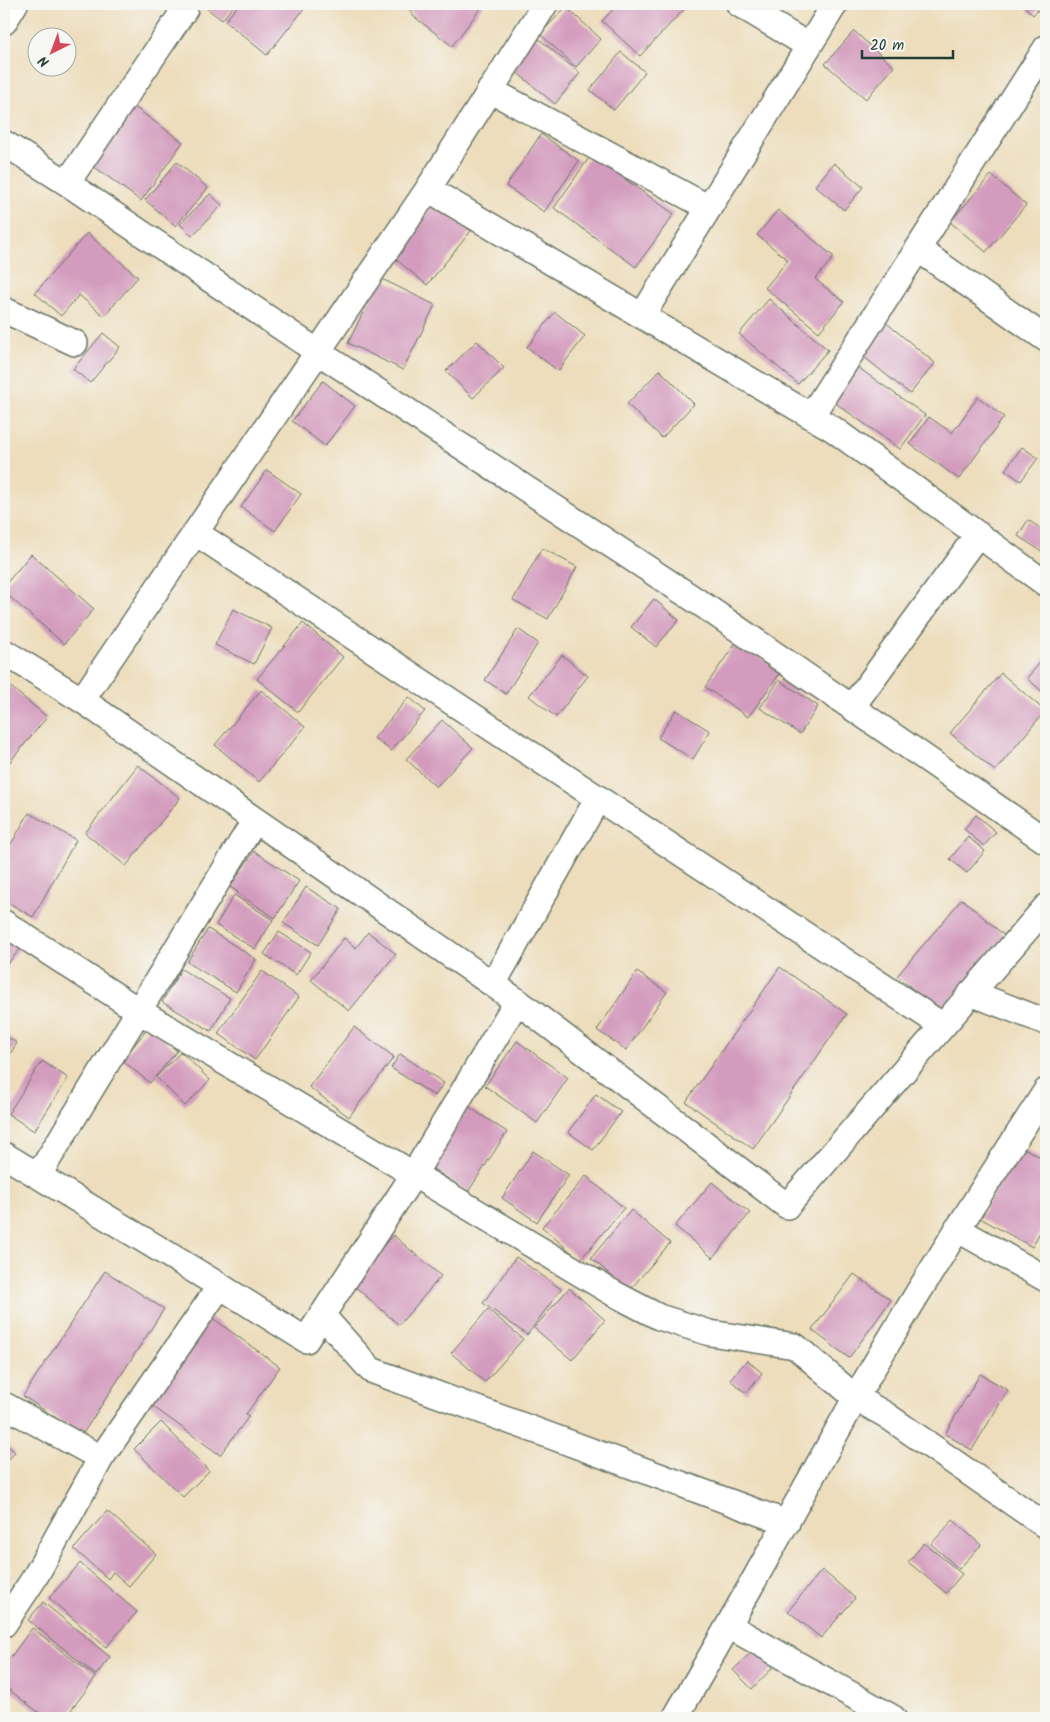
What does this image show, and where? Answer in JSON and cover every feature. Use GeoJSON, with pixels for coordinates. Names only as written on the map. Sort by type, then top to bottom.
{"type":"FeatureCollection","features":[{"type":"Feature","properties":{"kind":"street"},"geometry":{"type":"LineString","coordinates":[[4,22],[15,4]]}},
{"type":"Feature","properties":{"kind":"street"},"geometry":{"type":"LineString","coordinates":[[68,183],[185,9],[178,4]]}},
{"type":"Feature","properties":{"kind":"street"},"geometry":{"type":"LineString","coordinates":[[82,700],[428,189],[545,4]]}},
{"type":"Feature","properties":{"kind":"street"},"geometry":{"type":"LineString","coordinates":[[739,4],[809,46]]}},
{"type":"Feature","properties":{"kind":"street"},"geometry":{"type":"LineString","coordinates":[[642,316],[835,4]]}},
{"type":"Feature","properties":{"kind":"street"},"geometry":{"type":"LineString","coordinates":[[811,416],[1046,48]]}},
{"type":"Feature","properties":{"kind":"street"},"geometry":{"type":"LineString","coordinates":[[490,90],[708,208]]}},
{"type":"Feature","properties":{"kind":"street"},"geometry":{"type":"LineString","coordinates":[[4,143],[68,183],[318,352],[706,607],[1046,841]]}},
{"type":"Feature","properties":{"kind":"street"},"geometry":{"type":"LineString","coordinates":[[428,189],[833,429],[1046,584]]}},
{"type":"Feature","properties":{"kind":"street"},"geometry":{"type":"LineString","coordinates":[[918,249],[1046,339]]}},
{"type":"Feature","properties":{"kind":"street"},"geometry":{"type":"LineString","coordinates":[[4,310],[74,343]]}},
{"type":"Feature","properties":{"kind":"street"},"geometry":{"type":"LineString","coordinates":[[196,533],[943,1026]]}},
{"type":"Feature","properties":{"kind":"street"},"geometry":{"type":"LineString","coordinates":[[852,707],[978,534]]}},
{"type":"Feature","properties":{"kind":"street"},"geometry":{"type":"LineString","coordinates":[[4,652],[82,700],[493,984],[787,1206],[1046,907]]}},
{"type":"Feature","properties":{"kind":"street"},"geometry":{"type":"LineString","coordinates":[[493,984],[598,798]]}},
{"type":"Feature","properties":{"kind":"street"},"geometry":{"type":"LineString","coordinates":[[38,1176],[255,820]]}},
{"type":"Feature","properties":{"kind":"street"},"geometry":{"type":"LineString","coordinates":[[4,923],[139,1011],[613,1293],[659,1316],[710,1333],[795,1346],[856,1398],[886,1415],[1046,1526]]}},
{"type":"Feature","properties":{"kind":"street"},"geometry":{"type":"LineString","coordinates":[[971,994],[1046,1022]]}},
{"type":"Feature","properties":{"kind":"street"},"geometry":{"type":"LineString","coordinates":[[4,1155],[306,1340],[414,1174],[517,1001]]}},
{"type":"Feature","properties":{"kind":"street"},"geometry":{"type":"LineString","coordinates":[[675,1718],[729,1626],[856,1398],[957,1229],[1046,1090]]}},
{"type":"Feature","properties":{"kind":"street"},"geometry":{"type":"LineString","coordinates":[[957,1229],[1046,1279]]}},
{"type":"Feature","properties":{"kind":"street"},"geometry":{"type":"LineString","coordinates":[[4,1625],[35,1577],[101,1458],[220,1286]]}},
{"type":"Feature","properties":{"kind":"street"},"geometry":{"type":"LineString","coordinates":[[322,1315],[371,1370],[787,1523]]}},
{"type":"Feature","properties":{"kind":"street"},"geometry":{"type":"LineString","coordinates":[[4,1404],[101,1458]]}},
{"type":"Feature","properties":{"kind":"street"},"geometry":{"type":"LineString","coordinates":[[729,1626],[893,1718]]}},
{"type":"Feature","properties":{"kind":"building"},"geometry":{"type":"Polygon","coordinates":[[[201,4],[235,4],[222,20],[201,4]]]}},
{"type":"Feature","properties":{"kind":"building"},"geometry":{"type":"Polygon","coordinates":[[[239,4],[298,4],[304,9],[267,55],[225,21],[239,4]]]}},
{"type":"Feature","properties":{"kind":"building"},"geometry":{"type":"Polygon","coordinates":[[[402,4],[484,4],[452,46],[412,15],[413,13],[402,4]]]}},
{"type":"Feature","properties":{"kind":"building"},"geometry":{"type":"Polygon","coordinates":[[[618,4],[689,4],[640,56],[602,21],[618,4]]]}},
{"type":"Feature","properties":{"kind":"building"},"geometry":{"type":"Polygon","coordinates":[[[1022,4],[1044,4],[1033,15],[1022,4]]]}},
{"type":"Feature","properties":{"kind":"building"},"geometry":{"type":"Polygon","coordinates":[[[566,7],[601,39],[576,67],[540,34],[566,7]]]}},
{"type":"Feature","properties":{"kind":"building"},"geometry":{"type":"Polygon","coordinates":[[[854,31],[894,67],[866,99],[825,64],[854,31]]]}},
{"type":"Feature","properties":{"kind":"building"},"geometry":{"type":"Polygon","coordinates":[[[534,35],[580,73],[555,104],[509,66],[534,35]]]}},
{"type":"Feature","properties":{"kind":"building"},"geometry":{"type":"Polygon","coordinates":[[[621,52],[645,72],[614,110],[590,90],[621,52]]]}},
{"type":"Feature","properties":{"kind":"building"},"geometry":{"type":"Polygon","coordinates":[[[126,101],[183,142],[141,201],[85,160],[126,101]]]}},
{"type":"Feature","properties":{"kind":"building"},"geometry":{"type":"Polygon","coordinates":[[[541,134],[579,161],[544,212],[506,186],[541,134]]]}},
{"type":"Feature","properties":{"kind":"building"},"geometry":{"type":"Polygon","coordinates":[[[591,155],[674,214],[636,267],[554,208],[591,155]]]}},
{"type":"Feature","properties":{"kind":"building"},"geometry":{"type":"Polygon","coordinates":[[[177,162],[208,188],[176,226],[145,200],[177,162]]]}},
{"type":"Feature","properties":{"kind":"building"},"geometry":{"type":"Polygon","coordinates":[[[834,163],[863,187],[844,210],[815,186],[834,163]]]}},
{"type":"Feature","properties":{"kind":"building"},"geometry":{"type":"Polygon","coordinates":[[[991,175],[1026,205],[986,252],[950,222],[991,175]]]}},
{"type":"Feature","properties":{"kind":"building"},"geometry":{"type":"Polygon","coordinates":[[[210,194],[222,205],[192,236],[180,224],[210,194]]]}},
{"type":"Feature","properties":{"kind":"building"},"geometry":{"type":"Polygon","coordinates":[[[436,202],[471,231],[427,285],[392,256],[436,202]]]}},
{"type":"Feature","properties":{"kind":"building"},"geometry":{"type":"Polygon","coordinates":[[[778,210],[834,257],[815,279],[844,302],[819,332],[765,288],[788,260],[757,235],[778,210]]]}},
{"type":"Feature","properties":{"kind":"building"},"geometry":{"type":"Polygon","coordinates":[[[87,233],[138,277],[104,316],[79,295],[61,316],[35,293],[87,233]]]}},
{"type":"Feature","properties":{"kind":"building"},"geometry":{"type":"Polygon","coordinates":[[[380,278],[435,305],[403,370],[348,343],[380,278]]]}},
{"type":"Feature","properties":{"kind":"building"},"geometry":{"type":"Polygon","coordinates":[[[769,299],[828,350],[798,384],[739,334],[769,299]]]}},
{"type":"Feature","properties":{"kind":"building"},"geometry":{"type":"Polygon","coordinates":[[[555,312],[585,336],[558,371],[527,347],[555,312]]]}},
{"type":"Feature","properties":{"kind":"building"},"geometry":{"type":"Polygon","coordinates":[[[884,321],[935,363],[910,394],[858,352],[884,321]]]}},
{"type":"Feature","properties":{"kind":"building"},"geometry":{"type":"Polygon","coordinates":[[[103,333],[120,347],[90,383],[73,369],[103,333]]]}},
{"type":"Feature","properties":{"kind":"building"},"geometry":{"type":"Polygon","coordinates":[[[477,341],[504,368],[473,398],[446,371],[477,341]]]}},
{"type":"Feature","properties":{"kind":"building"},"geometry":{"type":"Polygon","coordinates":[[[856,366],[925,415],[900,449],[831,400],[856,366]]]}},
{"type":"Feature","properties":{"kind":"building"},"geometry":{"type":"Polygon","coordinates":[[[660,370],[694,404],[662,438],[627,404],[660,370]]]}},
{"type":"Feature","properties":{"kind":"building"},"geometry":{"type":"Polygon","coordinates":[[[323,381],[355,406],[325,446],[292,421],[323,381]]]}},
{"type":"Feature","properties":{"kind":"building"},"geometry":{"type":"Polygon","coordinates":[[[978,397],[1004,417],[959,479],[910,444],[929,417],[952,433],[978,397]]]}},
{"type":"Feature","properties":{"kind":"building"},"geometry":{"type":"Polygon","coordinates":[[[1022,447],[1038,458],[1021,481],[1005,470],[1022,447]]]}},
{"type":"Feature","properties":{"kind":"building"},"geometry":{"type":"Polygon","coordinates":[[[267,470],[301,494],[275,531],[241,507],[267,470]]]}},
{"type":"Feature","properties":{"kind":"building"},"geometry":{"type":"Polygon","coordinates":[[[1028,520],[1046,532],[1046,542],[1041,551],[1018,536],[1028,520]]]}},
{"type":"Feature","properties":{"kind":"building"},"geometry":{"type":"Polygon","coordinates":[[[542,548],[577,567],[548,619],[513,600],[542,548]]]}},
{"type":"Feature","properties":{"kind":"building"},"geometry":{"type":"Polygon","coordinates":[[[31,554],[94,609],[64,644],[4,592],[4,586],[31,554]]]}},
{"type":"Feature","properties":{"kind":"building"},"geometry":{"type":"Polygon","coordinates":[[[654,599],[679,620],[656,647],[631,627],[654,599]]]}},
{"type":"Feature","properties":{"kind":"building"},"geometry":{"type":"Polygon","coordinates":[[[233,609],[272,628],[254,664],[215,645],[233,609]]]}},
{"type":"Feature","properties":{"kind":"building"},"geometry":{"type":"Polygon","coordinates":[[[303,623],[343,657],[298,712],[257,679],[303,623]]]}},
{"type":"Feature","properties":{"kind":"building"},"geometry":{"type":"Polygon","coordinates":[[[518,629],[538,643],[506,694],[485,680],[518,629]]]}},
{"type":"Feature","properties":{"kind":"building"},"geometry":{"type":"Polygon","coordinates":[[[737,641],[781,672],[748,717],[705,687],[737,641]]]}},
{"type":"Feature","properties":{"kind":"building"},"geometry":{"type":"Polygon","coordinates":[[[562,655],[588,676],[556,717],[529,696],[562,655]]]}},
{"type":"Feature","properties":{"kind":"building"},"geometry":{"type":"Polygon","coordinates":[[[1046,656],[1046,695],[1027,678],[1046,656]]]}},
{"type":"Feature","properties":{"kind":"building"},"geometry":{"type":"Polygon","coordinates":[[[1001,673],[1045,711],[995,771],[950,733],[1001,673]]]}},
{"type":"Feature","properties":{"kind":"building"},"geometry":{"type":"Polygon","coordinates":[[[779,680],[818,706],[800,734],[760,708],[779,680]]]}},
{"type":"Feature","properties":{"kind":"building"},"geometry":{"type":"Polygon","coordinates":[[[4,683],[47,717],[4,769],[4,683]]]}},
{"type":"Feature","properties":{"kind":"building"},"geometry":{"type":"Polygon","coordinates":[[[261,690],[305,727],[259,782],[215,745],[261,690]]]}},
{"type":"Feature","properties":{"kind":"building"},"geometry":{"type":"Polygon","coordinates":[[[409,697],[425,711],[391,751],[374,738],[409,697]]]}},
{"type":"Feature","properties":{"kind":"building"},"geometry":{"type":"Polygon","coordinates":[[[676,710],[710,731],[693,759],[658,738],[676,710]]]}},
{"type":"Feature","properties":{"kind":"building"},"geometry":{"type":"Polygon","coordinates":[[[442,720],[473,748],[436,787],[406,759],[442,720]]]}},
{"type":"Feature","properties":{"kind":"building"},"geometry":{"type":"Polygon","coordinates":[[[138,765],[180,798],[126,866],[85,833],[138,765]]]}},
{"type":"Feature","properties":{"kind":"building"},"geometry":{"type":"Polygon","coordinates":[[[29,813],[76,840],[33,917],[4,900],[4,856],[29,813]]]}},
{"type":"Feature","properties":{"kind":"building"},"geometry":{"type":"Polygon","coordinates":[[[976,815],[996,832],[984,846],[964,829],[976,815]]]}},
{"type":"Feature","properties":{"kind":"building"},"geometry":{"type":"Polygon","coordinates":[[[968,837],[985,851],[967,873],[950,859],[968,837]]]}},
{"type":"Feature","properties":{"kind":"building"},"geometry":{"type":"Polygon","coordinates":[[[254,851],[299,881],[275,918],[230,887],[254,851]]]}},
{"type":"Feature","properties":{"kind":"building"},"geometry":{"type":"Polygon","coordinates":[[[306,887],[341,909],[318,945],[283,923],[306,887]]]}},
{"type":"Feature","properties":{"kind":"building"},"geometry":{"type":"Polygon","coordinates":[[[234,895],[273,920],[255,949],[216,925],[234,895]]]}},
{"type":"Feature","properties":{"kind":"building"},"geometry":{"type":"Polygon","coordinates":[[[962,899],[1005,936],[940,1012],[897,976],[962,899]]]}},
{"type":"Feature","properties":{"kind":"building"},"geometry":{"type":"Polygon","coordinates":[[[208,929],[256,959],[236,992],[187,962],[208,929]]]}},
{"type":"Feature","properties":{"kind":"building"},"geometry":{"type":"Polygon","coordinates":[[[279,932],[311,952],[296,975],[264,954],[279,932]]]}},
{"type":"Feature","properties":{"kind":"building"},"geometry":{"type":"Polygon","coordinates":[[[368,932],[396,954],[349,1011],[311,980],[344,938],[356,948],[368,932]]]}},
{"type":"Feature","properties":{"kind":"building"},"geometry":{"type":"Polygon","coordinates":[[[4,934],[21,948],[4,968],[4,934]]]}},
{"type":"Feature","properties":{"kind":"building"},"geometry":{"type":"Polygon","coordinates":[[[780,967],[847,1014],[753,1149],[686,1102],[780,967]]]}},
{"type":"Feature","properties":{"kind":"building"},"geometry":{"type":"Polygon","coordinates":[[[181,969],[230,998],[211,1031],[162,1002],[181,969]]]}},
{"type":"Feature","properties":{"kind":"building"},"geometry":{"type":"Polygon","coordinates":[[[262,971],[299,997],[255,1060],[218,1033],[262,971]]]}},
{"type":"Feature","properties":{"kind":"building"},"geometry":{"type":"Polygon","coordinates":[[[637,972],[667,992],[626,1050],[597,1030],[637,972]]]}},
{"type":"Feature","properties":{"kind":"building"},"geometry":{"type":"Polygon","coordinates":[[[149,1027],[177,1051],[150,1083],[122,1060],[149,1027]]]}},
{"type":"Feature","properties":{"kind":"building"},"geometry":{"type":"Polygon","coordinates":[[[354,1027],[394,1057],[349,1117],[309,1087],[354,1027]]]}},
{"type":"Feature","properties":{"kind":"building"},"geometry":{"type":"Polygon","coordinates":[[[4,1035],[17,1043],[4,1063],[4,1035]]]}},
{"type":"Feature","properties":{"kind":"building"},"geometry":{"type":"Polygon","coordinates":[[[517,1041],[568,1078],[537,1123],[485,1086],[517,1041]]]}},
{"type":"Feature","properties":{"kind":"building"},"geometry":{"type":"Polygon","coordinates":[[[181,1052],[210,1080],[185,1106],[156,1077],[181,1052]]]}},
{"type":"Feature","properties":{"kind":"building"},"geometry":{"type":"Polygon","coordinates":[[[400,1054],[444,1083],[435,1096],[391,1068],[400,1054]]]}},
{"type":"Feature","properties":{"kind":"building"},"geometry":{"type":"Polygon","coordinates":[[[42,1061],[68,1078],[34,1131],[8,1114],[42,1061]]]}},
{"type":"Feature","properties":{"kind":"building"},"geometry":{"type":"Polygon","coordinates":[[[596,1094],[621,1112],[593,1150],[568,1132],[596,1094]]]}},
{"type":"Feature","properties":{"kind":"building"},"geometry":{"type":"Polygon","coordinates":[[[466,1105],[507,1132],[468,1192],[427,1165],[466,1105]]]}},
{"type":"Feature","properties":{"kind":"building"},"geometry":{"type":"Polygon","coordinates":[[[1020,1146],[1046,1160],[1046,1221],[1032,1247],[980,1218],[1020,1146]]]}},
{"type":"Feature","properties":{"kind":"building"},"geometry":{"type":"Polygon","coordinates":[[[533,1151],[569,1175],[537,1222],[502,1198],[533,1151]]]}},
{"type":"Feature","properties":{"kind":"building"},"geometry":{"type":"Polygon","coordinates":[[[586,1176],[624,1208],[580,1260],[542,1227],[586,1176]]]}},
{"type":"Feature","properties":{"kind":"building"},"geometry":{"type":"Polygon","coordinates":[[[712,1182],[750,1213],[713,1258],[675,1226],[712,1182]]]}},
{"type":"Feature","properties":{"kind":"building"},"geometry":{"type":"Polygon","coordinates":[[[631,1210],[670,1243],[629,1291],[591,1258],[631,1210]]]}},
{"type":"Feature","properties":{"kind":"building"},"geometry":{"type":"Polygon","coordinates":[[[393,1235],[441,1276],[399,1325],[351,1283],[393,1235]]]}},
{"type":"Feature","properties":{"kind":"building"},"geometry":{"type":"Polygon","coordinates":[[[516,1257],[561,1289],[527,1335],[483,1303],[516,1257]]]}},
{"type":"Feature","properties":{"kind":"building"},"geometry":{"type":"Polygon","coordinates":[[[105,1271],[164,1309],[82,1435],[23,1396],[105,1271]]]}},
{"type":"Feature","properties":{"kind":"building"},"geometry":{"type":"Polygon","coordinates":[[[854,1274],[891,1300],[849,1358],[812,1330],[854,1274]]]}},
{"type":"Feature","properties":{"kind":"building"},"geometry":{"type":"Polygon","coordinates":[[[569,1288],[605,1320],[572,1360],[534,1328],[569,1288]]]}},
{"type":"Feature","properties":{"kind":"building"},"geometry":{"type":"Polygon","coordinates":[[[488,1309],[523,1339],[485,1382],[451,1353],[488,1309]]]}},
{"type":"Feature","properties":{"kind":"building"},"geometry":{"type":"Polygon","coordinates":[[[211,1317],[280,1367],[246,1414],[249,1416],[220,1455],[148,1403],[211,1317]]]}},
{"type":"Feature","properties":{"kind":"building"},"geometry":{"type":"Polygon","coordinates":[[[747,1360],[762,1373],[746,1393],[730,1380],[747,1360]]]}},
{"type":"Feature","properties":{"kind":"building"},"geometry":{"type":"Polygon","coordinates":[[[980,1374],[1008,1390],[972,1450],[945,1434],[980,1374]]]}},
{"type":"Feature","properties":{"kind":"building"},"geometry":{"type":"Polygon","coordinates":[[[161,1422],[209,1471],[183,1497],[134,1449],[161,1422]]]}},
{"type":"Feature","properties":{"kind":"building"},"geometry":{"type":"Polygon","coordinates":[[[4,1442],[15,1452],[4,1465],[4,1442]]]}},
{"type":"Feature","properties":{"kind":"building"},"geometry":{"type":"Polygon","coordinates":[[[107,1511],[156,1554],[129,1586],[113,1572],[108,1579],[74,1549],[107,1511]]]}},
{"type":"Feature","properties":{"kind":"building"},"geometry":{"type":"Polygon","coordinates":[[[953,1520],[981,1545],[959,1569],[931,1544],[953,1520]]]}},
{"type":"Feature","properties":{"kind":"building"},"geometry":{"type":"Polygon","coordinates":[[[924,1543],[962,1574],[946,1593],[908,1562],[924,1543]]]}},
{"type":"Feature","properties":{"kind":"building"},"geometry":{"type":"Polygon","coordinates":[[[80,1563],[137,1612],[106,1647],[49,1598],[80,1563]]]}},
{"type":"Feature","properties":{"kind":"building"},"geometry":{"type":"Polygon","coordinates":[[[822,1570],[855,1598],[821,1638],[788,1611],[822,1570]]]}},
{"type":"Feature","properties":{"kind":"building"},"geometry":{"type":"Polygon","coordinates":[[[43,1602],[110,1657],[96,1675],[28,1620],[43,1602]]]}},
{"type":"Feature","properties":{"kind":"building"},"geometry":{"type":"Polygon","coordinates":[[[32,1628],[96,1677],[65,1718],[46,1718],[4,1686],[4,1666],[32,1628]]]}},
{"type":"Feature","properties":{"kind":"building"},"geometry":{"type":"Polygon","coordinates":[[[759,1645],[777,1663],[752,1689],[733,1670],[759,1645]]]}}]}
